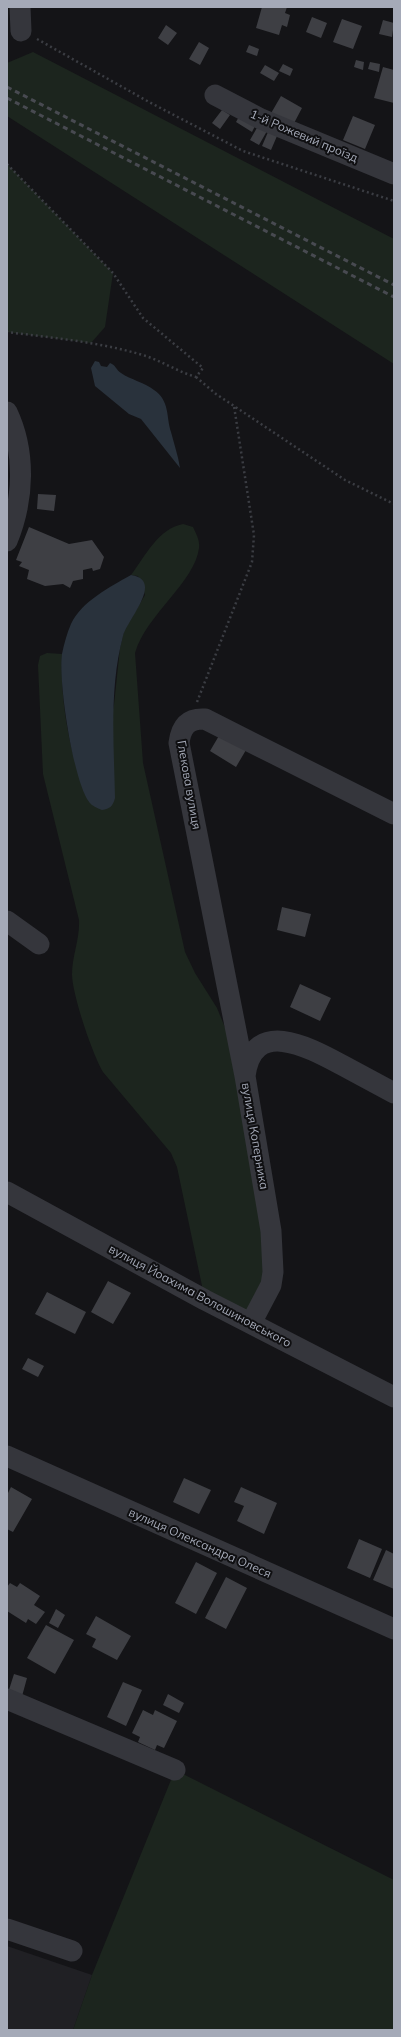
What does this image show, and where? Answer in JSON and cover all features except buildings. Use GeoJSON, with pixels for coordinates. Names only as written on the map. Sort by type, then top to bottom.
{"type":"FeatureCollection","features":[{"type":"Feature","properties":{"kind":"street"},"geometry":{"type":"LineString","coordinates":[[20,7],[21,31]]}},
{"type":"Feature","properties":{"kind":"street","name":"1-й Рожевий проїзд"},"geometry":{"type":"LineString","coordinates":[[215,95],[261,119],[394,174]]}},
{"type":"Feature","properties":{"kind":"street"},"geometry":{"type":"LineString","coordinates":[[7,412],[17,439],[21,475],[16,511],[7,541]]}},
{"type":"Feature","properties":{"kind":"street"},"geometry":{"type":"LineString","coordinates":[[190,721],[205,719],[394,814]]}},
{"type":"Feature","properties":{"kind":"street","name":"Глекова вулиця"},"geometry":{"type":"LineString","coordinates":[[190,721],[184,726],[180,734],[179,743],[245,1076]]}},
{"type":"Feature","properties":{"kind":"street"},"geometry":{"type":"LineString","coordinates":[[7,921],[38,944]]}},
{"type":"Feature","properties":{"kind":"street","name":"вулиця Коперника"},"geometry":{"type":"LineString","coordinates":[[251,1323],[271,1285],[273,1272],[271,1231],[245,1076],[249,1059],[257,1049],[267,1042],[283,1041],[300,1044],[394,1093]]}},
{"type":"Feature","properties":{"kind":"street","name":"вулиця Йоахима Волошиновського"},"geometry":{"type":"LineString","coordinates":[[7,1192],[251,1323],[394,1397]]}},
{"type":"Feature","properties":{"kind":"street","name":"вулиця Олександра Олеся"},"geometry":{"type":"LineString","coordinates":[[7,1456],[394,1629]]}},
{"type":"Feature","properties":{"kind":"street"},"geometry":{"type":"LineString","coordinates":[[7,1699],[175,1770]]}},
{"type":"Feature","properties":{"kind":"street"},"geometry":{"type":"LineString","coordinates":[[7,1929],[72,1951]]}},
{"type":"Feature","properties":{"kind":"path"},"geometry":{"type":"LineString","coordinates":[[21,31],[149,102],[243,150],[394,200]]}},
{"type":"Feature","properties":{"kind":"path"},"geometry":{"type":"LineString","coordinates":[[7,164],[113,273],[143,318],[203,368],[196,377]]}},
{"type":"Feature","properties":{"kind":"path"},"geometry":{"type":"LineString","coordinates":[[7,332],[91,343],[140,355],[178,372],[196,377],[234,406],[345,480],[394,504]]}},
{"type":"Feature","properties":{"kind":"path"},"geometry":{"type":"LineString","coordinates":[[190,721],[252,562],[254,548],[254,535],[234,406]]}},
{"type":"Feature","properties":{"kind":"shaded area"},"geometry":{"type":"Polygon","coordinates":[[[33,52],[394,239],[394,364],[7,116],[7,63],[33,52]]]}},
{"type":"Feature","properties":{"kind":"shaded area"},"geometry":{"type":"Polygon","coordinates":[[[7,164],[113,273],[105,327],[91,343],[7,332],[7,164]]]}},
{"type":"Feature","properties":{"kind":"shaded area"},"geometry":{"type":"Polygon","coordinates":[[[95,361],[99,362],[101,366],[107,367],[110,363],[112,364],[121,373],[154,390],[163,399],[167,409],[169,426],[180,468],[141,419],[129,414],[95,386],[91,368],[95,361]]]}},
{"type":"Feature","properties":{"kind":"shaded area"},"geometry":{"type":"Polygon","coordinates":[[[183,524],[193,527],[198,537],[199,548],[196,561],[180,586],[149,625],[135,653],[143,763],[185,952],[195,973],[217,1008],[245,1076],[272,1245],[251,1323],[205,1300],[177,1167],[171,1153],[103,1072],[89,1039],[79,1010],[72,975],[79,920],[43,774],[38,665],[40,656],[47,653],[62,654],[63,691],[68,729],[76,766],[89,802],[114,705],[120,648],[124,631],[145,595],[138,576],[131,575],[147,551],[166,531],[183,524]]]}},
{"type":"Feature","properties":{"kind":"shaded area"},"geometry":{"type":"Polygon","coordinates":[[[131,575],[141,578],[145,584],[141,601],[123,636],[119,656],[113,717],[115,798],[111,807],[102,810],[93,806],[89,802],[77,773],[68,730],[62,685],[62,654],[71,624],[82,608],[97,595],[131,575]]]}},
{"type":"Feature","properties":{"kind":"shaded area"},"geometry":{"type":"Polygon","coordinates":[[[175,1770],[394,1880],[394,2030],[73,2030],[92,1975],[175,1770]]]}},
{"type":"Feature","properties":{"kind":"shaded area"},"geometry":{"type":"Polygon","coordinates":[[[7,1946],[92,1975],[73,2030],[7,2030],[7,1946]]]}},
{"type":"Feature","properties":{"kind":"railway"},"geometry":{"type":"LineString","coordinates":[[7,87],[394,285]]}},
{"type":"Feature","properties":{"kind":"railway"},"geometry":{"type":"LineString","coordinates":[[7,98],[394,297]]}}]}
